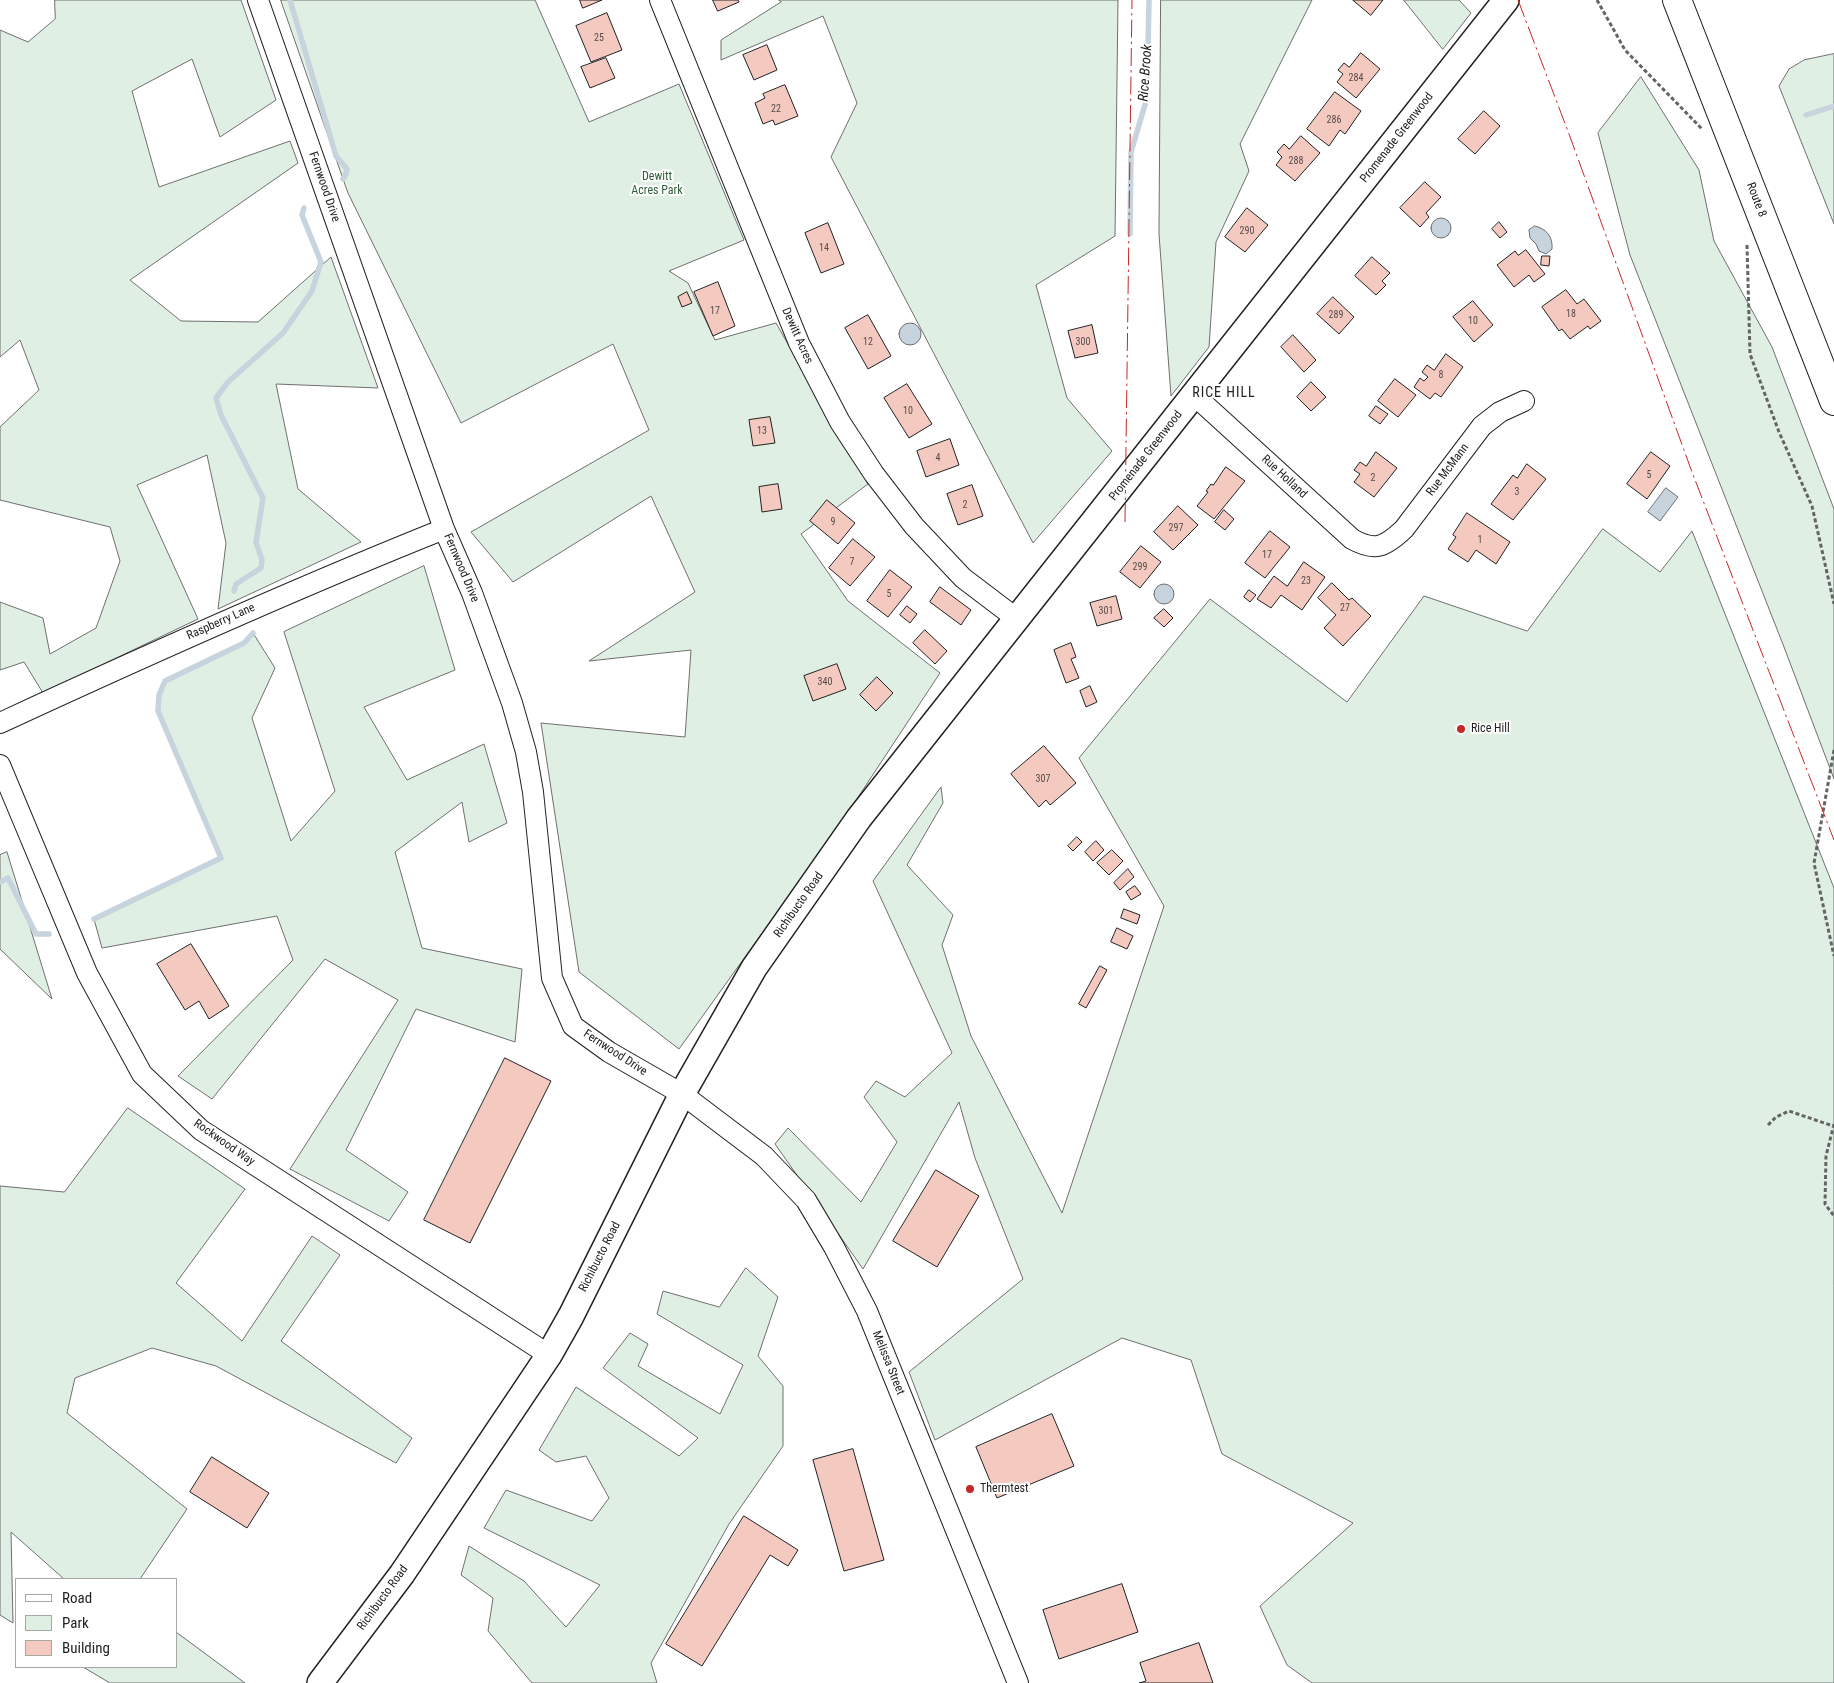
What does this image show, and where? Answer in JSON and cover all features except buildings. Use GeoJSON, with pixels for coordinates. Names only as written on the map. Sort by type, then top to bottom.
{"type":"FeatureCollection","features":[{"type":"Feature","properties":{"kind":"highway","name":"Route 8"},"geometry":{"type":"LineString","coordinates":[[1677,0],[1834,401]]}},
{"type":"Feature","properties":{"kind":"main road","name":"Promenade Greenwood"},"geometry":{"type":"LineString","coordinates":[[860,818],[1506,0]]}},
{"type":"Feature","properties":{"kind":"main road","name":"Richibucto Road"},"geometry":{"type":"LineString","coordinates":[[320,1683],[402,1574],[549,1355],[571,1316],[682,1094],[754,968],[860,818]]}},
{"type":"Feature","properties":{"kind":"street","name":"Fernwood Drive"},"geometry":{"type":"LineString","coordinates":[[258,0],[444,529],[472,593],[512,703],[526,752],[533,792],[552,978],[573,1026],[609,1052],[682,1094]]}},
{"type":"Feature","properties":{"kind":"street","name":"Dewitt Acres"},"geometry":{"type":"LineString","coordinates":[[660,0],[799,343],[840,422],[874,474],[914,526],[963,578],[1017,619]]}},
{"type":"Feature","properties":{"kind":"street","name":"Rue Holland"},"geometry":{"type":"LineString","coordinates":[[1194,395],[1352,539],[1364,546],[1379,547]]}},
{"type":"Feature","properties":{"kind":"street","name":"Rue McMann"},"geometry":{"type":"LineString","coordinates":[[1379,547],[1392,540],[1404,529],[1482,426],[1500,412],[1524,402]]}},
{"type":"Feature","properties":{"kind":"street","name":"Raspberry Lane"},"geometry":{"type":"LineString","coordinates":[[0,723],[210,627],[366,560],[444,529]]}},
{"type":"Feature","properties":{"kind":"street","name":"Rockwood Way"},"geometry":{"type":"LineString","coordinates":[[0,765],[87,973],[142,1074],[201,1130],[549,1355]]}},
{"type":"Feature","properties":{"kind":"street","name":"Melissa Street"},"geometry":{"type":"LineString","coordinates":[[682,1094],[764,1156],[806,1200],[834,1247],[866,1311],[1018,1683]]}},
{"type":"Feature","properties":{"kind":"path"},"geometry":{"type":"LineString","coordinates":[[1597,0],[1625,50],[1702,129],[1706,138]]}},
{"type":"Feature","properties":{"kind":"path"},"geometry":{"type":"LineString","coordinates":[[1747,239],[1750,354],[1779,432],[1812,506],[1834,604]]}},
{"type":"Feature","properties":{"kind":"path"},"geometry":{"type":"LineString","coordinates":[[1834,750],[1814,863],[1834,956]]}},
{"type":"Feature","properties":{"kind":"path"},"geometry":{"type":"LineString","coordinates":[[1768,1125],[1776,1117],[1789,1111],[1834,1125],[1826,1156],[1824,1204],[1834,1216]]}},
{"type":"Feature","properties":{"kind":"green space"},"geometry":{"type":"Polygon","coordinates":[[[55,0],[241,0],[276,100],[220,137],[192,59],[132,91],[159,187],[290,141],[298,163],[130,280],[181,321],[258,322],[331,257],[378,388],[276,384],[298,489],[361,542],[218,609],[226,543],[207,455],[137,485],[198,619],[43,693],[24,662],[0,670],[0,602],[43,618],[50,654],[96,628],[120,561],[110,527],[0,500],[0,427],[39,390],[20,340],[0,357],[0,30],[28,42],[55,19],[55,0]]]}},
{"type":"Feature","properties":{"kind":"green space","name":"Dewitt Acres Park"},"geometry":{"type":"Polygon","coordinates":[[[281,0],[535,0],[589,122],[679,84],[744,240],[669,271],[688,283],[715,340],[776,323],[868,484],[801,534],[848,601],[940,673],[841,823],[679,1049],[579,972],[541,723],[685,737],[691,650],[589,661],[695,592],[651,496],[513,582],[471,532],[649,430],[613,344],[461,423],[348,193],[281,0]]]}},
{"type":"Feature","properties":{"kind":"green space"},"geometry":{"type":"Polygon","coordinates":[[[779,0],[1118,0],[1115,236],[1036,285],[1067,398],[1112,451],[1033,543],[831,157],[857,103],[823,16],[721,60],[721,40],[781,2],[779,0]]]}},
{"type":"Feature","properties":{"kind":"green space"},"geometry":{"type":"Polygon","coordinates":[[[1161,0],[1312,0],[1240,144],[1249,171],[1216,242],[1209,347],[1171,396],[1159,234],[1161,0]]]}},
{"type":"Feature","properties":{"kind":"green space"},"geometry":{"type":"Polygon","coordinates":[[[1404,0],[1459,0],[1471,13],[1443,49],[1404,0]]]}},
{"type":"Feature","properties":{"kind":"green space"},"geometry":{"type":"Polygon","coordinates":[[[1834,54],[1834,224],[1779,86],[1789,69],[1804,60],[1834,54]]]}},
{"type":"Feature","properties":{"kind":"green space"},"geometry":{"type":"Polygon","coordinates":[[[1641,77],[1699,170],[1714,241],[1772,347],[1834,509],[1834,779],[1630,255],[1598,133],[1641,77]]]}},
{"type":"Feature","properties":{"kind":"green space"},"geometry":{"type":"Polygon","coordinates":[[[1603,529],[1660,572],[1692,531],[1834,888],[1834,1683],[1312,1683],[1287,1665],[1260,1606],[1353,1523],[1222,1454],[1191,1360],[1122,1338],[935,1440],[909,1372],[1023,1279],[975,1158],[959,1102],[863,1269],[775,1144],[788,1128],[861,1202],[897,1142],[864,1097],[876,1081],[905,1097],[952,1053],[873,881],[941,787],[943,803],[907,865],[953,915],[942,945],[971,1036],[1062,1213],[1164,906],[1079,758],[1210,599],[1347,702],[1424,596],[1527,631],[1603,529]]]}},
{"type":"Feature","properties":{"kind":"green space"},"geometry":{"type":"Polygon","coordinates":[[[424,566],[455,670],[364,707],[407,780],[484,744],[507,823],[469,842],[462,802],[395,852],[422,948],[522,969],[515,1042],[416,1009],[346,1150],[408,1192],[389,1221],[290,1169],[398,1000],[325,959],[212,1099],[178,1076],[293,960],[277,916],[102,948],[94,919],[221,858],[158,711],[159,695],[165,681],[244,643],[253,633],[275,668],[252,718],[291,841],[335,791],[284,632],[424,566]]]}},
{"type":"Feature","properties":{"kind":"green space"},"geometry":{"type":"Polygon","coordinates":[[[7,852],[52,999],[0,949],[0,855],[7,852]]]}},
{"type":"Feature","properties":{"kind":"green space"},"geometry":{"type":"Polygon","coordinates":[[[128,1108],[245,1189],[176,1283],[242,1341],[312,1236],[340,1255],[281,1341],[412,1438],[396,1463],[216,1366],[152,1348],[75,1378],[67,1413],[187,1509],[141,1578],[63,1578],[11,1532],[13,1623],[0,1615],[0,1186],[64,1192],[128,1108]]]}},
{"type":"Feature","properties":{"kind":"green space"},"geometry":{"type":"Polygon","coordinates":[[[746,1268],[778,1297],[758,1356],[783,1386],[783,1446],[729,1524],[651,1663],[657,1683],[532,1683],[488,1631],[493,1598],[461,1575],[469,1546],[524,1581],[566,1627],[600,1585],[484,1528],[506,1490],[592,1521],[609,1498],[586,1456],[556,1462],[539,1450],[576,1387],[679,1456],[698,1438],[603,1368],[630,1333],[648,1344],[638,1366],[720,1414],[743,1365],[657,1314],[663,1291],[719,1307],[746,1268]]]}},
{"type":"Feature","properties":{"kind":"green space"},"geometry":{"type":"Polygon","coordinates":[[[178,1633],[245,1683],[110,1683],[85,1668],[178,1668],[178,1633]]]}},
{"type":"Feature","properties":{"kind":"shaded area"},"geometry":{"type":"Polygon","coordinates":[[[1441,218],[1448,221],[1451,228],[1448,235],[1441,238],[1434,235],[1431,228],[1434,221],[1441,218]]]}},
{"type":"Feature","properties":{"kind":"shaded area"},"geometry":{"type":"Polygon","coordinates":[[[1535,226],[1543,229],[1550,237],[1552,249],[1546,254],[1539,251],[1536,244],[1530,238],[1529,230],[1535,226]]]}},
{"type":"Feature","properties":{"kind":"shaded area"},"geometry":{"type":"Polygon","coordinates":[[[910,323],[918,326],[921,334],[918,342],[910,345],[902,342],[899,334],[902,326],[910,323]]]}},
{"type":"Feature","properties":{"kind":"shaded area"},"geometry":{"type":"Polygon","coordinates":[[[1666,488],[1678,497],[1660,521],[1648,512],[1666,488]]]}},
{"type":"Feature","properties":{"kind":"shaded area"},"geometry":{"type":"Polygon","coordinates":[[[1164,584],[1171,587],[1174,594],[1171,601],[1164,604],[1157,601],[1154,594],[1157,587],[1164,584]]]}},
{"type":"Feature","properties":{"kind":"waterway"},"geometry":{"type":"LineString","coordinates":[[290,0],[336,156],[347,169],[343,179]]}},
{"type":"Feature","properties":{"kind":"waterway","name":"Rice Brook"},"geometry":{"type":"LineString","coordinates":[[1130,234],[1131,152],[1147,98],[1149,0]]}},
{"type":"Feature","properties":{"kind":"waterway"},"geometry":{"type":"LineString","coordinates":[[1806,115],[1834,106]]}},
{"type":"Feature","properties":{"kind":"waterway"},"geometry":{"type":"LineString","coordinates":[[234,591],[236,584],[261,568],[262,560],[256,542],[263,498],[221,415],[216,398],[228,382],[283,333],[312,291],[321,262],[302,215],[304,208]]}},
{"type":"Feature","properties":{"kind":"waterway"},"geometry":{"type":"LineString","coordinates":[[94,919],[221,858],[158,711],[159,695],[165,681],[244,643],[253,633]]}},
{"type":"Feature","properties":{"kind":"waterway"},"geometry":{"type":"LineString","coordinates":[[0,882],[8,878],[36,934],[49,934]]}},
{"type":"Feature","properties":{"kind":"power"},"geometry":{"type":"LineString","coordinates":[[1125,522],[1132,0]]}},
{"type":"Feature","properties":{"kind":"power"},"geometry":{"type":"LineString","coordinates":[[1518,0],[1569,134],[1692,472],[1834,840]]}},
{"type":"Feature","properties":{"kind":"place","name":"Rice Hill"},"geometry":{"type":"Point","coordinates":[1461,729]}},
{"type":"Feature","properties":{"kind":"place","name":"Thermtest"},"geometry":{"type":"Point","coordinates":[970,1489]}},
{"type":"Feature","properties":{"kind":"district","name":"RICE HILL"},"geometry":{"type":"Point","coordinates":[1224,393]}}]}
